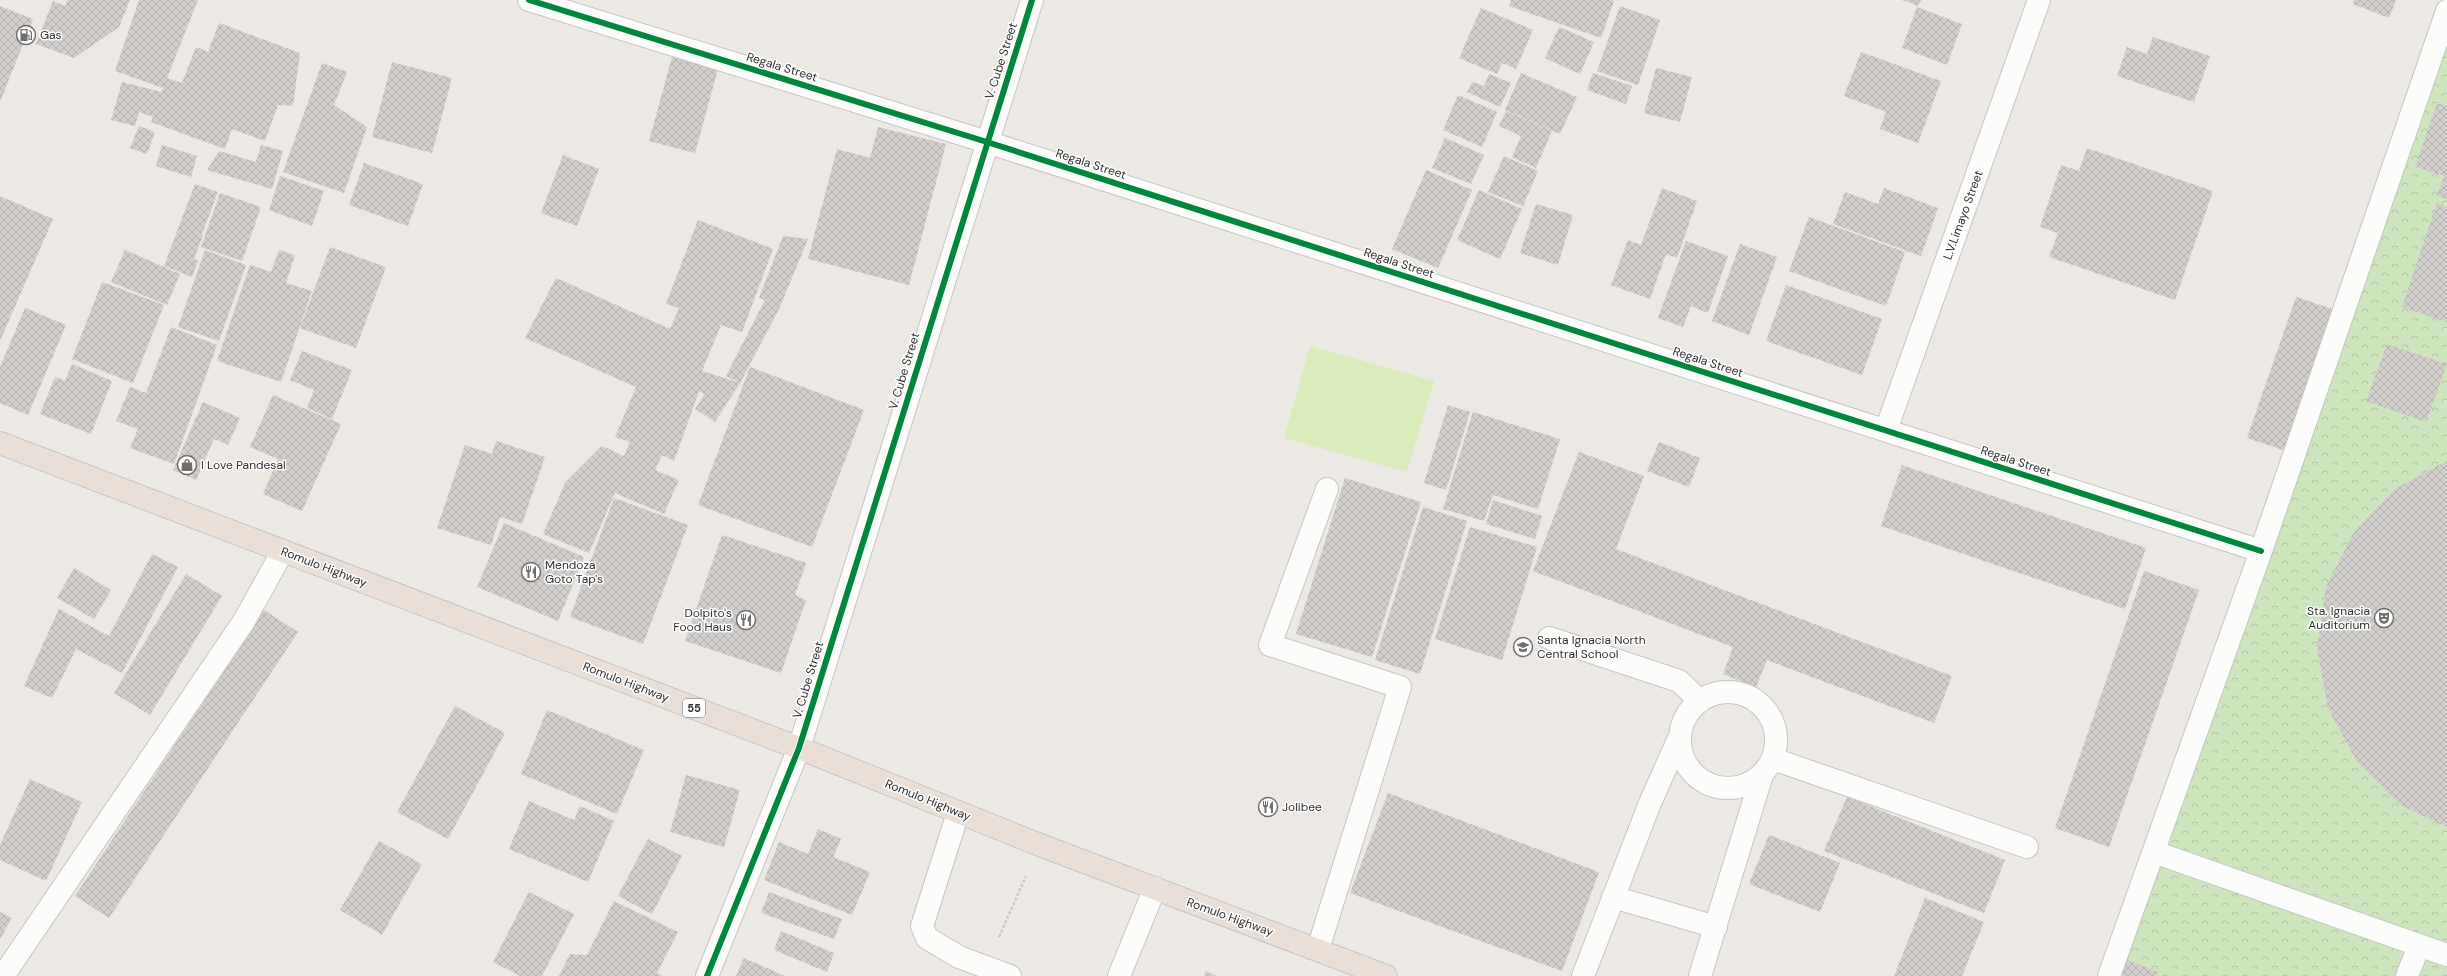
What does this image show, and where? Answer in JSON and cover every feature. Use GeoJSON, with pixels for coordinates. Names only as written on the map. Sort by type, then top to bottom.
{"type":"FeatureCollection","features":[{"type":"Feature","properties":{"kind":"highway","name":"Romulo Highway"},"geometry":{"type":"LineString","coordinates":[[0,443],[799,748],[1040,845],[1386,976]]}},
{"type":"Feature","properties":{"kind":"street","name":"Regala Street"},"geometry":{"type":"LineString","coordinates":[[529,0],[987,142],[2261,551]]}},
{"type":"Feature","properties":{"kind":"street","name":"V. Cube Street"},"geometry":{"type":"LineString","coordinates":[[707,976],[799,748],[1032,0]]}},
{"type":"Feature","properties":{"kind":"street","name":"L.V.Limayo Street"},"geometry":{"type":"LineString","coordinates":[[1886,430],[2039,0]]}},
{"type":"Feature","properties":{"kind":"street"},"geometry":{"type":"LineString","coordinates":[[2108,976],[2154,852],[2261,551],[2447,11]]}},
{"type":"Feature","properties":{"kind":"street"},"geometry":{"type":"LineString","coordinates":[[1318,949],[1400,687],[1270,645],[1327,489]]}},
{"type":"Feature","properties":{"kind":"street"},"geometry":{"type":"LineString","coordinates":[[3,976],[244,621],[283,551]]}},
{"type":"Feature","properties":{"kind":"street"},"geometry":{"type":"LineString","coordinates":[[1549,638],[1679,681],[1699,700]]}},
{"type":"Feature","properties":{"kind":"street"},"geometry":{"type":"LineString","coordinates":[[1583,976],[1650,803],[1679,738],[1683,720],[1699,700],[1723,691],[1748,695],[1768,711],[1777,734],[1768,767],[1700,976]]}},
{"type":"Feature","properties":{"kind":"street"},"geometry":{"type":"LineString","coordinates":[[1679,738],[1682,758],[1688,768],[1692,774],[1708,785],[1727,789],[1746,786],[1768,767]]}},
{"type":"Feature","properties":{"kind":"street"},"geometry":{"type":"LineString","coordinates":[[1768,767],[2027,847]]}},
{"type":"Feature","properties":{"kind":"street"},"geometry":{"type":"LineString","coordinates":[[958,813],[922,926],[926,938],[959,957],[1010,976]]}},
{"type":"Feature","properties":{"kind":"street"},"geometry":{"type":"LineString","coordinates":[[2154,852],[2447,955]]}},
{"type":"Feature","properties":{"kind":"street"},"geometry":{"type":"LineString","coordinates":[[1119,976],[1155,888]]}},
{"type":"Feature","properties":{"kind":"street"},"geometry":{"type":"LineString","coordinates":[[1613,897],[1716,927]]}},
{"type":"Feature","properties":{"kind":"street"},"geometry":{"type":"LineString","coordinates":[[2407,976],[2419,946]]}},
{"type":"Feature","properties":{"kind":"path"},"geometry":{"type":"LineString","coordinates":[[986,967],[1040,845]]}},
{"type":"Feature","properties":{"kind":"green space"},"geometry":{"type":"Polygon","coordinates":[[[2447,28],[2447,976],[2113,976],[2447,28]]]}},
{"type":"Feature","properties":{"kind":"green space"},"geometry":{"type":"Polygon","coordinates":[[[1310,346],[1434,381],[1407,472],[1284,438],[1310,346]]]}},
{"type":"Feature","properties":{"kind":"building"},"geometry":{"type":"Polygon","coordinates":[[[68,0],[130,0],[119,27],[74,58],[36,44],[53,1],[65,6],[68,0]]]}},
{"type":"Feature","properties":{"kind":"building"},"geometry":{"type":"Polygon","coordinates":[[[139,0],[198,0],[167,78],[182,83],[196,47],[208,52],[219,23],[300,53],[293,106],[278,105],[265,141],[232,129],[225,149],[151,122],[153,117],[139,112],[135,126],[111,120],[122,82],[162,92],[163,88],[115,71],[139,0]]]}},
{"type":"Feature","properties":{"kind":"building"},"geometry":{"type":"Polygon","coordinates":[[[1511,0],[1614,1],[1601,38],[1509,6],[1511,0]]]}},
{"type":"Feature","properties":{"kind":"building"},"geometry":{"type":"Polygon","coordinates":[[[1902,0],[1921,0],[1918,6],[1902,0]]]}},
{"type":"Feature","properties":{"kind":"building"},"geometry":{"type":"Polygon","coordinates":[[[2354,0],[2396,0],[2389,18],[2353,4],[2354,0]]]}},
{"type":"Feature","properties":{"kind":"building"},"geometry":{"type":"Polygon","coordinates":[[[0,6],[33,19],[0,102],[0,6]]]}},
{"type":"Feature","properties":{"kind":"building"},"geometry":{"type":"Polygon","coordinates":[[[1620,6],[1660,20],[1638,85],[1597,71],[1620,6]]]}},
{"type":"Feature","properties":{"kind":"building"},"geometry":{"type":"Polygon","coordinates":[[[1917,7],[1962,24],[1947,65],[1902,48],[1917,7]]]}},
{"type":"Feature","properties":{"kind":"building"},"geometry":{"type":"Polygon","coordinates":[[[1481,8],[1533,30],[1516,69],[1502,63],[1497,74],[1459,58],[1481,8]]]}},
{"type":"Feature","properties":{"kind":"building"},"geometry":{"type":"Polygon","coordinates":[[[1559,27],[1594,42],[1580,74],[1545,58],[1559,27]]]}},
{"type":"Feature","properties":{"kind":"building"},"geometry":{"type":"Polygon","coordinates":[[[2153,37],[2210,56],[2194,102],[2117,76],[2127,47],[2147,54],[2153,37]]]}},
{"type":"Feature","properties":{"kind":"building"},"geometry":{"type":"Polygon","coordinates":[[[1861,52],[1941,81],[1918,143],[1880,129],[1886,112],[1844,96],[1861,52]]]}},
{"type":"Feature","properties":{"kind":"building"},"geometry":{"type":"Polygon","coordinates":[[[672,57],[718,69],[695,153],[649,141],[672,57]]]}},
{"type":"Feature","properties":{"kind":"building"},"geometry":{"type":"Polygon","coordinates":[[[392,62],[452,78],[432,153],[372,137],[392,62]]]}},
{"type":"Feature","properties":{"kind":"building"},"geometry":{"type":"Polygon","coordinates":[[[322,63],[347,72],[334,105],[367,127],[344,193],[283,172],[322,63]]]}},
{"type":"Feature","properties":{"kind":"building"},"geometry":{"type":"Polygon","coordinates":[[[1656,68],[1692,77],[1680,122],[1644,113],[1656,68]]]}},
{"type":"Feature","properties":{"kind":"building"},"geometry":{"type":"Polygon","coordinates":[[[1521,73],[1577,97],[1560,134],[1505,110],[1521,73]]]}},
{"type":"Feature","properties":{"kind":"building"},"geometry":{"type":"Polygon","coordinates":[[[1593,73],[1632,86],[1626,104],[1587,90],[1593,73]]]}},
{"type":"Feature","properties":{"kind":"building"},"geometry":{"type":"Polygon","coordinates":[[[1489,74],[1511,83],[1500,107],[1467,92],[1472,82],[1484,86],[1489,74]]]}},
{"type":"Feature","properties":{"kind":"building"},"geometry":{"type":"Polygon","coordinates":[[[1458,95],[1497,112],[1482,147],[1443,130],[1458,95]]]}},
{"type":"Feature","properties":{"kind":"building"},"geometry":{"type":"Polygon","coordinates":[[[2437,103],[2447,106],[2447,199],[2437,196],[2444,176],[2415,167],[2437,103]]]}},
{"type":"Feature","properties":{"kind":"building"},"geometry":{"type":"Polygon","coordinates":[[[1506,111],[1552,131],[1536,168],[1512,157],[1521,136],[1499,126],[1506,111]]]}},
{"type":"Feature","properties":{"kind":"building"},"geometry":{"type":"Polygon","coordinates":[[[139,126],[155,132],[147,154],[130,148],[139,126]]]}},
{"type":"Feature","properties":{"kind":"building"},"geometry":{"type":"Polygon","coordinates":[[[878,127],[946,144],[909,285],[808,259],[837,149],[870,158],[878,127]]]}},
{"type":"Feature","properties":{"kind":"building"},"geometry":{"type":"Polygon","coordinates":[[[1445,138],[1484,155],[1471,184],[1432,168],[1445,138]]]}},
{"type":"Feature","properties":{"kind":"building"},"geometry":{"type":"Polygon","coordinates":[[[162,145],[197,156],[191,177],[156,166],[162,145]]]}},
{"type":"Feature","properties":{"kind":"building"},"geometry":{"type":"Polygon","coordinates":[[[261,145],[283,151],[272,189],[207,170],[219,151],[256,162],[261,145]]]}},
{"type":"Feature","properties":{"kind":"building"},"geometry":{"type":"Polygon","coordinates":[[[2087,148],[2213,191],[2175,300],[2049,257],[2058,233],[2040,227],[2061,165],[2079,171],[2087,148]]]}},
{"type":"Feature","properties":{"kind":"building"},"geometry":{"type":"Polygon","coordinates":[[[563,155],[599,169],[577,226],[541,213],[563,155]]]}},
{"type":"Feature","properties":{"kind":"building"},"geometry":{"type":"Polygon","coordinates":[[[1504,156],[1538,171],[1523,206],[1488,192],[1504,156]]]}},
{"type":"Feature","properties":{"kind":"building"},"geometry":{"type":"Polygon","coordinates":[[[364,163],[423,184],[408,226],[349,205],[364,163]]]}},
{"type":"Feature","properties":{"kind":"building"},"geometry":{"type":"Polygon","coordinates":[[[1426,170],[1472,190],[1438,268],[1392,249],[1426,170]]]}},
{"type":"Feature","properties":{"kind":"building"},"geometry":{"type":"Polygon","coordinates":[[[280,176],[324,191],[312,226],[269,210],[280,176]]]}},
{"type":"Feature","properties":{"kind":"building"},"geometry":{"type":"Polygon","coordinates":[[[195,184],[218,192],[202,234],[193,232],[203,235],[194,259],[198,261],[192,277],[164,266],[195,184]]]}},
{"type":"Feature","properties":{"kind":"building"},"geometry":{"type":"Polygon","coordinates":[[[1662,188],[1697,201],[1677,258],[1666,254],[1650,299],[1611,285],[1628,240],[1641,245],[1662,188]]]}},
{"type":"Feature","properties":{"kind":"building"},"geometry":{"type":"Polygon","coordinates":[[[1884,188],[1938,208],[1921,256],[1833,224],[1845,192],[1878,204],[1884,188]]]}},
{"type":"Feature","properties":{"kind":"building"},"geometry":{"type":"Polygon","coordinates":[[[1479,190],[1522,209],[1500,259],[1457,240],[1479,190]]]}},
{"type":"Feature","properties":{"kind":"building"},"geometry":{"type":"Polygon","coordinates":[[[220,193],[261,207],[242,261],[201,247],[220,193]]]}},
{"type":"Feature","properties":{"kind":"building"},"geometry":{"type":"Polygon","coordinates":[[[0,196],[53,219],[0,341],[0,196]]]}},
{"type":"Feature","properties":{"kind":"building"},"geometry":{"type":"Polygon","coordinates":[[[2437,203],[2447,207],[2447,322],[2402,307],[2437,203]]]}},
{"type":"Feature","properties":{"kind":"building"},"geometry":{"type":"Polygon","coordinates":[[[1536,204],[1573,215],[1558,265],[1520,253],[1536,204]]]}},
{"type":"Feature","properties":{"kind":"building"},"geometry":{"type":"Polygon","coordinates":[[[1809,217],[1905,252],[1886,306],[1789,271],[1809,217]]]}},
{"type":"Feature","properties":{"kind":"building"},"geometry":{"type":"Polygon","coordinates":[[[698,220],[773,249],[742,332],[721,325],[702,371],[740,383],[715,422],[695,409],[705,394],[699,391],[674,461],[662,455],[655,470],[679,480],[664,514],[615,493],[589,553],[543,534],[565,483],[602,446],[624,456],[630,442],[615,437],[636,387],[525,338],[556,278],[670,329],[679,308],[666,304],[698,220]]]}},
{"type":"Feature","properties":{"kind":"building"},"geometry":{"type":"Polygon","coordinates":[[[783,236],[808,239],[780,307],[740,383],[726,376],[765,300],[759,298],[783,236]]]}},
{"type":"Feature","properties":{"kind":"building"},"geometry":{"type":"Polygon","coordinates":[[[1686,241],[1728,256],[1708,313],[1691,306],[1683,327],[1658,318],[1686,241]]]}},
{"type":"Feature","properties":{"kind":"building"},"geometry":{"type":"Polygon","coordinates":[[[1740,244],[1777,257],[1749,335],[1712,321],[1740,244]]]}},
{"type":"Feature","properties":{"kind":"building"},"geometry":{"type":"Polygon","coordinates":[[[330,247],[386,267],[356,348],[300,328],[330,247]]]}},
{"type":"Feature","properties":{"kind":"building"},"geometry":{"type":"Polygon","coordinates":[[[125,250],[180,274],[167,305],[111,282],[125,250]]]}},
{"type":"Feature","properties":{"kind":"building"},"geometry":{"type":"Polygon","coordinates":[[[205,250],[246,265],[219,341],[178,327],[205,250]]]}},
{"type":"Feature","properties":{"kind":"building"},"geometry":{"type":"Polygon","coordinates":[[[279,250],[295,255],[286,283],[312,291],[281,382],[217,361],[250,265],[271,272],[279,250]]]}},
{"type":"Feature","properties":{"kind":"building"},"geometry":{"type":"Polygon","coordinates":[[[102,282],[164,305],[133,383],[72,359],[102,282]]]}},
{"type":"Feature","properties":{"kind":"building"},"geometry":{"type":"Polygon","coordinates":[[[1786,285],[1882,319],[1862,375],[1766,341],[1786,285]]]}},
{"type":"Feature","properties":{"kind":"building"},"geometry":{"type":"Polygon","coordinates":[[[2296,297],[2335,310],[2286,451],[2247,438],[2296,297]]]}},
{"type":"Feature","properties":{"kind":"building"},"geometry":{"type":"Polygon","coordinates":[[[25,308],[66,325],[28,415],[0,403],[0,367],[25,308]]]}},
{"type":"Feature","properties":{"kind":"building"},"geometry":{"type":"Polygon","coordinates":[[[171,327],[217,345],[174,464],[130,448],[138,429],[116,421],[130,387],[146,393],[171,327]]]}},
{"type":"Feature","properties":{"kind":"building"},"geometry":{"type":"Polygon","coordinates":[[[2387,344],[2447,364],[2426,422],[2366,401],[2387,344]]]}},
{"type":"Feature","properties":{"kind":"building"},"geometry":{"type":"Polygon","coordinates":[[[302,351],[352,370],[332,419],[307,408],[314,390],[290,380],[302,351]]]}},
{"type":"Feature","properties":{"kind":"building"},"geometry":{"type":"Polygon","coordinates":[[[72,364],[112,381],[91,434],[40,414],[55,377],[65,381],[72,364]]]}},
{"type":"Feature","properties":{"kind":"building"},"geometry":{"type":"Polygon","coordinates":[[[750,367],[864,410],[812,547],[698,505],[750,367]]]}},
{"type":"Feature","properties":{"kind":"building"},"geometry":{"type":"Polygon","coordinates":[[[273,395],[341,424],[302,511],[263,494],[278,459],[250,447],[273,395]]]}},
{"type":"Feature","properties":{"kind":"building"},"geometry":{"type":"Polygon","coordinates":[[[203,402],[240,418],[228,445],[214,439],[196,480],[173,470],[203,402]]]}},
{"type":"Feature","properties":{"kind":"building"},"geometry":{"type":"Polygon","coordinates":[[[1448,405],[1470,412],[1446,490],[1424,483],[1448,405]]]}},
{"type":"Feature","properties":{"kind":"building"},"geometry":{"type":"Polygon","coordinates":[[[1473,412],[1560,439],[1538,509],[1493,495],[1484,521],[1443,509],[1473,412]]]}},
{"type":"Feature","properties":{"kind":"building"},"geometry":{"type":"Polygon","coordinates":[[[496,441],[545,457],[522,524],[500,517],[491,545],[437,528],[465,445],[492,454],[496,441]]]}},
{"type":"Feature","properties":{"kind":"building"},"geometry":{"type":"Polygon","coordinates":[[[1659,442],[1700,458],[1689,487],[1647,471],[1659,442]]]}},
{"type":"Feature","properties":{"kind":"building"},"geometry":{"type":"Polygon","coordinates":[[[1579,452],[1644,476],[1616,549],[1952,676],[1934,723],[1767,660],[1756,687],[1723,674],[1733,647],[1533,571],[1579,452]]]}},
{"type":"Feature","properties":{"kind":"building","name":"Sta. Ignacia Auditorium"},"geometry":{"type":"Polygon","coordinates":[[[2447,461],[2447,827],[2400,805],[2357,762],[2328,708],[2317,648],[2326,587],[2354,532],[2396,488],[2447,461]]]}},
{"type":"Feature","properties":{"kind":"building"},"geometry":{"type":"Polygon","coordinates":[[[1902,465],[2146,548],[2125,609],[1881,526],[1902,465]]]}},
{"type":"Feature","properties":{"kind":"building"},"geometry":{"type":"Polygon","coordinates":[[[1345,478],[1421,502],[1372,657],[1296,634],[1345,478]]]}},
{"type":"Feature","properties":{"kind":"building"},"geometry":{"type":"Polygon","coordinates":[[[614,498],[688,525],[643,644],[570,617],[614,498]]]}},
{"type":"Feature","properties":{"kind":"building"},"geometry":{"type":"Polygon","coordinates":[[[1493,500],[1542,516],[1535,539],[1486,524],[1493,500]]]}},
{"type":"Feature","properties":{"kind":"building"},"geometry":{"type":"Polygon","coordinates":[[[1423,507],[1467,521],[1420,674],[1375,660],[1423,507]]]}},
{"type":"Feature","properties":{"kind":"building","name":"Mendoza Goto Tap's"},"geometry":{"type":"Polygon","coordinates":[[[504,523],[584,557],[558,621],[477,587],[504,523]]]}},
{"type":"Feature","properties":{"kind":"building"},"geometry":{"type":"Polygon","coordinates":[[[1470,527],[1537,547],[1502,660],[1435,639],[1470,527]]]}},
{"type":"Feature","properties":{"kind":"building","name":"Dolpito's Food Haus"},"geometry":{"type":"Polygon","coordinates":[[[722,535],[806,563],[795,595],[806,600],[781,673],[685,641],[722,535]]]}},
{"type":"Feature","properties":{"kind":"building"},"geometry":{"type":"Polygon","coordinates":[[[152,554],[178,567],[122,673],[76,649],[52,698],[24,686],[59,609],[109,636],[152,554]]]}},
{"type":"Feature","properties":{"kind":"building"},"geometry":{"type":"Polygon","coordinates":[[[74,568],[111,590],[94,619],[57,598],[74,568]]]}},
{"type":"Feature","properties":{"kind":"building"},"geometry":{"type":"Polygon","coordinates":[[[2144,571],[2199,590],[2109,847],[2055,828],[2144,571]]]}},
{"type":"Feature","properties":{"kind":"building"},"geometry":{"type":"Polygon","coordinates":[[[186,574],[222,596],[150,715],[114,693],[186,574]]]}},
{"type":"Feature","properties":{"kind":"building"},"geometry":{"type":"Polygon","coordinates":[[[264,610],[298,632],[109,918],[75,896],[264,610]]]}},
{"type":"Feature","properties":{"kind":"building"},"geometry":{"type":"Polygon","coordinates":[[[455,706],[505,733],[448,839],[397,812],[455,706]]]}},
{"type":"Feature","properties":{"kind":"building"},"geometry":{"type":"Polygon","coordinates":[[[547,710],[644,750],[617,814],[521,774],[547,710]]]}},
{"type":"Feature","properties":{"kind":"building"},"geometry":{"type":"Polygon","coordinates":[[[686,775],[740,790],[724,847],[670,832],[686,775]]]}},
{"type":"Feature","properties":{"kind":"building"},"geometry":{"type":"Polygon","coordinates":[[[30,779],[82,802],[46,881],[0,860],[0,845],[30,779]]]}},
{"type":"Feature","properties":{"kind":"building"},"geometry":{"type":"Polygon","coordinates":[[[1388,793],[1599,872],[1562,971],[1350,893],[1388,793]]]}},
{"type":"Feature","properties":{"kind":"building"},"geometry":{"type":"Polygon","coordinates":[[[1847,797],[2005,860],[1984,913],[1824,851],[1847,797]]]}},
{"type":"Feature","properties":{"kind":"building"},"geometry":{"type":"Polygon","coordinates":[[[529,801],[574,820],[580,806],[614,821],[588,882],[509,849],[529,801]]]}},
{"type":"Feature","properties":{"kind":"building"},"geometry":{"type":"Polygon","coordinates":[[[818,829],[841,839],[833,857],[870,872],[852,915],[764,880],[779,842],[808,854],[818,829]]]}},
{"type":"Feature","properties":{"kind":"building"},"geometry":{"type":"Polygon","coordinates":[[[1769,835],[1840,863],[1820,912],[1749,884],[1769,835]]]}},
{"type":"Feature","properties":{"kind":"building"},"geometry":{"type":"Polygon","coordinates":[[[648,839],[682,856],[652,914],[618,896],[648,839]]]}},
{"type":"Feature","properties":{"kind":"building"},"geometry":{"type":"Polygon","coordinates":[[[379,841],[422,864],[382,935],[340,910],[379,841]]]}},
{"type":"Feature","properties":{"kind":"building"},"geometry":{"type":"Polygon","coordinates":[[[529,892],[574,914],[542,976],[520,976],[493,962],[529,892]]]}},
{"type":"Feature","properties":{"kind":"building"},"geometry":{"type":"Polygon","coordinates":[[[769,892],[842,919],[834,939],[761,913],[769,892]]]}},
{"type":"Feature","properties":{"kind":"building"},"geometry":{"type":"Polygon","coordinates":[[[1925,898],[1984,922],[1962,976],[1894,976],[1925,898]]]}},
{"type":"Feature","properties":{"kind":"building"},"geometry":{"type":"Polygon","coordinates":[[[614,901],[678,932],[657,973],[663,976],[559,976],[570,954],[587,955],[614,901]]]}},
{"type":"Feature","properties":{"kind":"building"},"geometry":{"type":"Polygon","coordinates":[[[0,912],[12,918],[0,939],[0,912]]]}},
{"type":"Feature","properties":{"kind":"building"},"geometry":{"type":"Polygon","coordinates":[[[781,931],[834,953],[827,972],[774,950],[781,931]]]}},
{"type":"Feature","properties":{"kind":"building"},"geometry":{"type":"Polygon","coordinates":[[[744,958],[785,976],[736,976],[744,958]]]}},
{"type":"Feature","properties":{"kind":"building"},"geometry":{"type":"Polygon","coordinates":[[[2127,960],[2158,972],[2156,976],[2121,976],[2127,960]]]}},
{"type":"Feature","properties":{"kind":"building"},"geometry":{"type":"Polygon","coordinates":[[[1206,971],[1217,976],[1204,976],[1206,971]]]}},
{"type":"Feature","properties":{"kind":"cycle path"},"geometry":{"type":"LineString","coordinates":[[529,0],[987,142],[2261,551]]}},
{"type":"Feature","properties":{"kind":"cycle path"},"geometry":{"type":"LineString","coordinates":[[707,976],[799,748],[1032,0]]}},
{"type":"Feature","properties":{"kind":"place","name":"Gas"},"geometry":{"type":"Point","coordinates":[26,35]}},
{"type":"Feature","properties":{"kind":"place","name":"I Love Pandesal"},"geometry":{"type":"Point","coordinates":[187,465]}},
{"type":"Feature","properties":{"kind":"place","name":"Mendoza Goto Tap's"},"geometry":{"type":"Point","coordinates":[531,572]}},
{"type":"Feature","properties":{"kind":"place","name":"Sta. Ignacia Auditorium"},"geometry":{"type":"Point","coordinates":[2384,618]}},
{"type":"Feature","properties":{"kind":"place","name":"Dolpito's Food Haus"},"geometry":{"type":"Point","coordinates":[746,620]}},
{"type":"Feature","properties":{"kind":"place","name":"Santa Ignacia North Central School"},"geometry":{"type":"Point","coordinates":[1523,647]}},
{"type":"Feature","properties":{"kind":"place","name":"Jolibee"},"geometry":{"type":"Point","coordinates":[1268,807]}}]}
